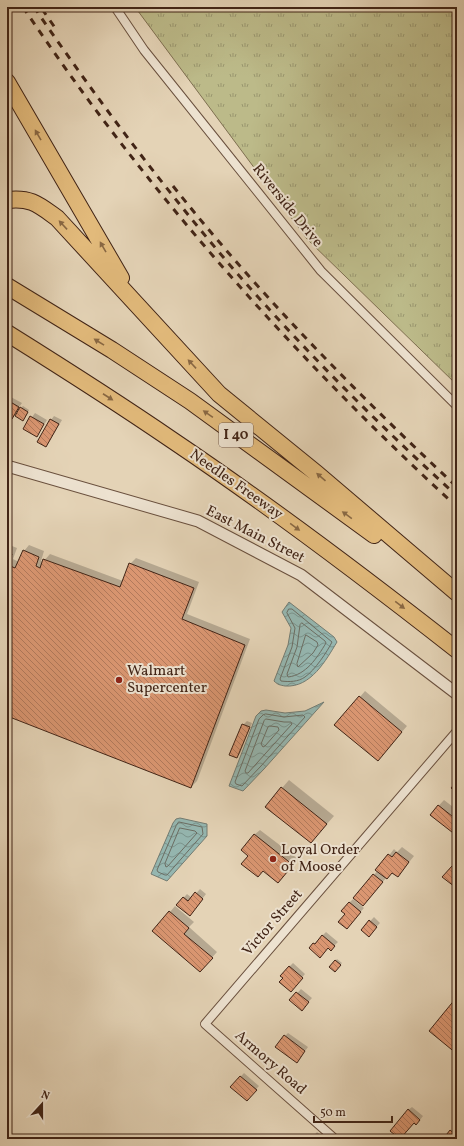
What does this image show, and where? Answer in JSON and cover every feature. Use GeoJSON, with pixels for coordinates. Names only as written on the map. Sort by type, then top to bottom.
{"type":"FeatureCollection","features":[{"type":"Feature","properties":{"kind":"highway"},"geometry":{"type":"LineString","coordinates":[[7,82],[137,305]]}},
{"type":"Feature","properties":{"kind":"highway"},"geometry":{"type":"LineString","coordinates":[[7,200],[19,198],[36,203],[57,218],[219,394],[316,473],[457,593]]}},
{"type":"Feature","properties":{"kind":"highway","name":"I 40"},"geometry":{"type":"LineString","coordinates":[[7,286],[112,350],[190,401],[457,596]]}},
{"type":"Feature","properties":{"kind":"highway","name":"Needles Freeway"},"geometry":{"type":"LineString","coordinates":[[7,333],[76,376],[172,440],[286,521],[397,603],[457,650]]}},
{"type":"Feature","properties":{"kind":"highway"},"geometry":{"type":"LineString","coordinates":[[7,340],[76,376]]}},
{"type":"Feature","properties":{"kind":"street","name":"Riverside Drive"},"geometry":{"type":"LineString","coordinates":[[115,7],[144,50],[320,271],[457,406]]}},
{"type":"Feature","properties":{"kind":"street","name":"East Main Street"},"geometry":{"type":"LineString","coordinates":[[7,466],[198,521],[301,574],[457,694]]}},
{"type":"Feature","properties":{"kind":"street","name":"Victor Street"},"geometry":{"type":"LineString","coordinates":[[205,1024],[457,730]]}},
{"type":"Feature","properties":{"kind":"street","name":"Armory Road"},"geometry":{"type":"LineString","coordinates":[[205,1024],[335,1139]]}},
{"type":"Feature","properties":{"kind":"green space"},"geometry":{"type":"Polygon","coordinates":[[[135,7],[457,7],[457,385],[307,239],[135,7]]]}},
{"type":"Feature","properties":{"kind":"water"},"geometry":{"type":"Polygon","coordinates":[[[289,602],[334,637],[337,642],[317,672],[310,678],[294,685],[285,686],[279,685],[274,681],[288,645],[291,628],[282,612],[289,602]]]}},
{"type":"Feature","properties":{"kind":"water"},"geometry":{"type":"Polygon","coordinates":[[[324,702],[243,791],[229,786],[256,716],[261,711],[266,710],[285,713],[305,711],[324,702]]]}},
{"type":"Feature","properties":{"kind":"water"},"geometry":{"type":"Polygon","coordinates":[[[180,818],[207,824],[207,836],[167,881],[151,874],[173,823],[176,819],[180,818]]]}},
{"type":"Feature","properties":{"kind":"building"},"geometry":{"type":"Polygon","coordinates":[[[7,400],[19,407],[12,419],[7,417],[7,400]]]}},
{"type":"Feature","properties":{"kind":"building"},"geometry":{"type":"Polygon","coordinates":[[[20,407],[28,412],[23,421],[15,416],[20,407]]]}},
{"type":"Feature","properties":{"kind":"building"},"geometry":{"type":"Polygon","coordinates":[[[30,416],[44,424],[37,437],[23,429],[30,416]]]}},
{"type":"Feature","properties":{"kind":"building"},"geometry":{"type":"Polygon","coordinates":[[[50,419],[59,424],[46,447],[37,442],[50,419]]]}},
{"type":"Feature","properties":{"kind":"building","name":"Walmart Supercenter"},"geometry":{"type":"Polygon","coordinates":[[[23,550],[39,557],[36,566],[40,568],[43,559],[120,587],[129,563],[194,588],[182,619],[245,645],[191,788],[7,716],[7,552],[12,554],[8,565],[15,568],[23,550]]]}},
{"type":"Feature","properties":{"kind":"building"},"geometry":{"type":"Polygon","coordinates":[[[359,696],[402,732],[378,761],[334,725],[359,696]]]}},
{"type":"Feature","properties":{"kind":"building"},"geometry":{"type":"Polygon","coordinates":[[[242,724],[250,727],[237,758],[229,755],[242,724]]]}},
{"type":"Feature","properties":{"kind":"building"},"geometry":{"type":"Polygon","coordinates":[[[457,781],[457,793],[451,788],[457,781]]]}},
{"type":"Feature","properties":{"kind":"building"},"geometry":{"type":"Polygon","coordinates":[[[281,787],[327,824],[311,843],[265,807],[281,787]]]}},
{"type":"Feature","properties":{"kind":"building"},"geometry":{"type":"Polygon","coordinates":[[[438,805],[457,820],[457,836],[430,815],[438,805]]]}},
{"type":"Feature","properties":{"kind":"building"},"geometry":{"type":"Polygon","coordinates":[[[254,834],[293,865],[278,883],[263,871],[258,877],[241,864],[248,856],[241,850],[254,834]]]}},
{"type":"Feature","properties":{"kind":"building"},"geometry":{"type":"Polygon","coordinates":[[[396,852],[409,862],[398,877],[392,873],[387,879],[375,870],[388,854],[392,857],[396,852]]]}},
{"type":"Feature","properties":{"kind":"building"},"geometry":{"type":"Polygon","coordinates":[[[452,866],[457,870],[457,884],[455,887],[442,877],[452,866]]]}},
{"type":"Feature","properties":{"kind":"building"},"geometry":{"type":"Polygon","coordinates":[[[373,874],[383,882],[363,906],[353,898],[373,874]]]}},
{"type":"Feature","properties":{"kind":"building"},"geometry":{"type":"Polygon","coordinates":[[[195,892],[203,899],[190,916],[176,905],[183,897],[188,901],[195,892]]]}},
{"type":"Feature","properties":{"kind":"building"},"geometry":{"type":"Polygon","coordinates":[[[349,902],[361,912],[347,929],[338,922],[345,914],[341,911],[349,902]]]}},
{"type":"Feature","properties":{"kind":"building"},"geometry":{"type":"Polygon","coordinates":[[[169,911],[189,928],[184,934],[213,958],[200,972],[152,931],[169,911]]]}},
{"type":"Feature","properties":{"kind":"building"},"geometry":{"type":"Polygon","coordinates":[[[369,920],[377,927],[369,937],[361,930],[369,920]]]}},
{"type":"Feature","properties":{"kind":"building"},"geometry":{"type":"Polygon","coordinates":[[[322,935],[335,946],[331,951],[328,948],[320,958],[309,948],[313,943],[315,944],[322,935]]]}},
{"type":"Feature","properties":{"kind":"building"},"geometry":{"type":"Polygon","coordinates":[[[335,960],[341,965],[335,972],[329,967],[335,960]]]}},
{"type":"Feature","properties":{"kind":"building"},"geometry":{"type":"Polygon","coordinates":[[[289,966],[303,978],[291,992],[279,982],[283,978],[280,976],[289,966]]]}},
{"type":"Feature","properties":{"kind":"building"},"geometry":{"type":"Polygon","coordinates":[[[296,992],[309,1002],[302,1011],[289,1000],[296,992]]]}},
{"type":"Feature","properties":{"kind":"building"},"geometry":{"type":"Polygon","coordinates":[[[457,998],[457,1054],[429,1031],[457,998]]]}},
{"type":"Feature","properties":{"kind":"building"},"geometry":{"type":"Polygon","coordinates":[[[284,1035],[305,1051],[297,1063],[275,1047],[284,1035]]]}},
{"type":"Feature","properties":{"kind":"building"},"geometry":{"type":"Polygon","coordinates":[[[240,1076],[257,1090],[247,1101],[230,1087],[240,1076]]]}},
{"type":"Feature","properties":{"kind":"building"},"geometry":{"type":"Polygon","coordinates":[[[408,1109],[420,1120],[416,1125],[414,1123],[400,1139],[390,1131],[408,1109]]]}},
{"type":"Feature","properties":{"kind":"building"},"geometry":{"type":"Polygon","coordinates":[[[450,1130],[457,1136],[457,1139],[443,1139],[450,1130]]]}},
{"type":"Feature","properties":{"kind":"railway"},"geometry":{"type":"LineString","coordinates":[[23,7],[70,75],[120,142],[171,207],[225,270],[280,331],[338,391],[457,507]]}},
{"type":"Feature","properties":{"kind":"railway"},"geometry":{"type":"LineString","coordinates":[[34,7],[81,75],[131,142],[235,271],[288,330],[343,386],[399,442],[457,496]]}},
{"type":"Feature","properties":{"kind":"railway"},"geometry":{"type":"LineString","coordinates":[[42,9],[58,32]]}},
{"type":"Feature","properties":{"kind":"railway"},"geometry":{"type":"LineString","coordinates":[[173,186],[239,265],[309,342],[382,416],[457,487]]}},
{"type":"Feature","properties":{"kind":"place","name":"Walmart Supercenter"},"geometry":{"type":"Point","coordinates":[119,680]}},
{"type":"Feature","properties":{"kind":"place","name":"Loyal Order of Moose"},"geometry":{"type":"Point","coordinates":[273,859]}}]}
